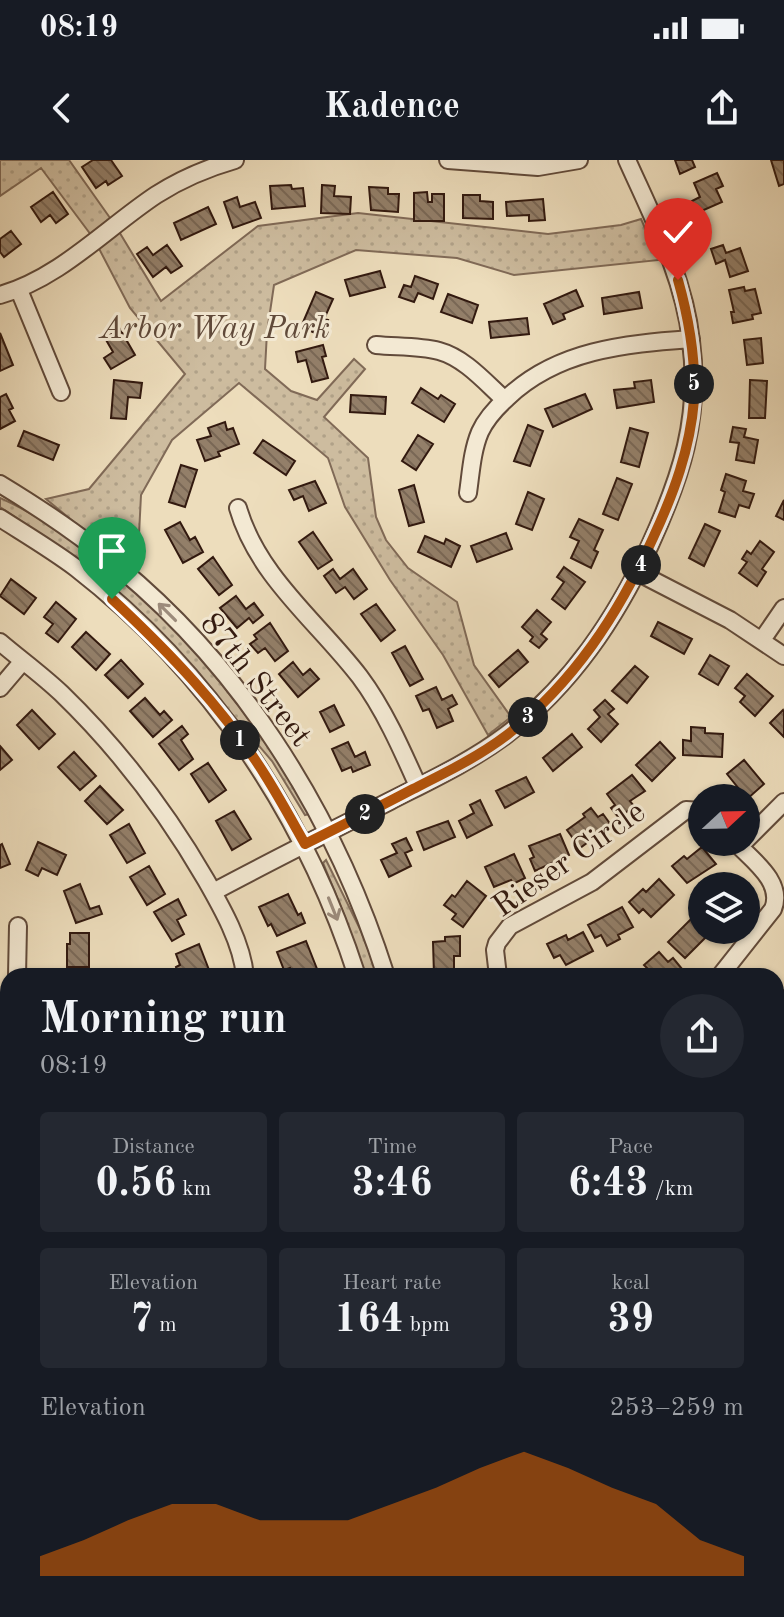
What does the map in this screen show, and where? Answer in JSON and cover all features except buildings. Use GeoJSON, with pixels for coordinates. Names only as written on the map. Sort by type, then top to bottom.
{"type":"FeatureCollection","features":[{"type":"Feature","properties":{"kind":"street"},"geometry":{"type":"LineString","coordinates":[[0,295],[19,290],[50,272],[168,187],[235,160]]}},
{"type":"Feature","properties":{"kind":"street"},"geometry":{"type":"LineString","coordinates":[[448,160],[538,167],[579,160]]}},
{"type":"Feature","properties":{"kind":"street"},"geometry":{"type":"LineString","coordinates":[[213,892],[476,756],[505,736],[542,705],[597,641],[637,572],[672,497],[688,444],[694,397],[691,339],[678,280],[627,160]]}},
{"type":"Feature","properties":{"kind":"street"},"geometry":{"type":"LineString","coordinates":[[19,290],[61,392]]}},
{"type":"Feature","properties":{"kind":"street"},"geometry":{"type":"LineString","coordinates":[[468,493],[475,445],[482,428],[505,400],[547,368],[585,352],[691,339]]}},
{"type":"Feature","properties":{"kind":"street"},"geometry":{"type":"LineString","coordinates":[[376,345],[447,354],[505,400]]}},
{"type":"Feature","properties":{"kind":"street","name":"87th Street"},"geometry":{"type":"LineString","coordinates":[[0,484],[97,549],[159,604],[238,691],[265,727],[329,832],[373,935],[383,968]]}},
{"type":"Feature","properties":{"kind":"street"},"geometry":{"type":"LineString","coordinates":[[238,508],[243,526],[260,559],[363,681],[418,786]]}},
{"type":"Feature","properties":{"kind":"street","name":"87th Street"},"geometry":{"type":"LineString","coordinates":[[0,518],[75,567],[133,618],[211,702],[265,774],[305,844],[327,893],[354,968]]}},
{"type":"Feature","properties":{"kind":"street"},"geometry":{"type":"LineString","coordinates":[[637,572],[730,620],[784,656]]}},
{"type":"Feature","properties":{"kind":"street"},"geometry":{"type":"LineString","coordinates":[[762,640],[784,608]]}},
{"type":"Feature","properties":{"kind":"street"},"geometry":{"type":"LineString","coordinates":[[0,642],[59,691],[128,765],[168,819],[213,892],[230,927],[243,968]]}},
{"type":"Feature","properties":{"kind":"street"},"geometry":{"type":"LineString","coordinates":[[0,688],[23,661]]}},
{"type":"Feature","properties":{"kind":"street"},"geometry":{"type":"LineString","coordinates":[[760,825],[784,802]]}},
{"type":"Feature","properties":{"kind":"street","name":"Rieser Circle"},"geometry":{"type":"LineString","coordinates":[[497,968],[497,943],[510,926],[592,882],[688,810]]}},
{"type":"Feature","properties":{"kind":"street"},"geometry":{"type":"LineString","coordinates":[[726,968],[773,909],[777,897],[773,882],[752,856]]}},
{"type":"Feature","properties":{"kind":"street"},"geometry":{"type":"LineString","coordinates":[[17,968],[18,926]]}},
{"type":"Feature","properties":{"kind":"green space","name":"Arbor Way Park"},"geometry":{"type":"Polygon","coordinates":[[[0,160],[69,160],[115,225],[161,301],[258,226],[358,213],[548,234],[621,225],[641,219],[659,260],[514,275],[457,258],[356,250],[274,285],[265,369],[291,391],[317,400],[354,359],[365,369],[324,417],[368,458],[376,517],[386,540],[408,568],[457,602],[474,665],[511,717],[488,735],[443,655],[390,580],[345,507],[328,458],[239,383],[172,440],[141,495],[137,574],[46,499],[89,489],[185,374],[130,308],[94,239],[41,168],[0,196],[0,160]]]}},
{"type":"Feature","properties":{"kind":"green space"},"geometry":{"type":"Polygon","coordinates":[[[0,498],[48,523],[93,555],[137,592],[177,632],[250,722],[309,814],[305,815],[272,761],[207,685],[60,547],[0,507],[0,498]]]}},
{"type":"Feature","properties":{"kind":"green space"},"geometry":{"type":"Polygon","coordinates":[[[326,860],[361,931],[375,968],[362,968],[323,863],[326,860]]]}},
{"type":"Feature","properties":{"kind":"route"},"geometry":{"type":"LineString","coordinates":[[112,599],[176,661],[211,702],[265,774],[305,844],[476,756],[542,705],[585,658],[631,586],[672,497],[688,444],[694,397],[691,339],[678,280]]}}]}
